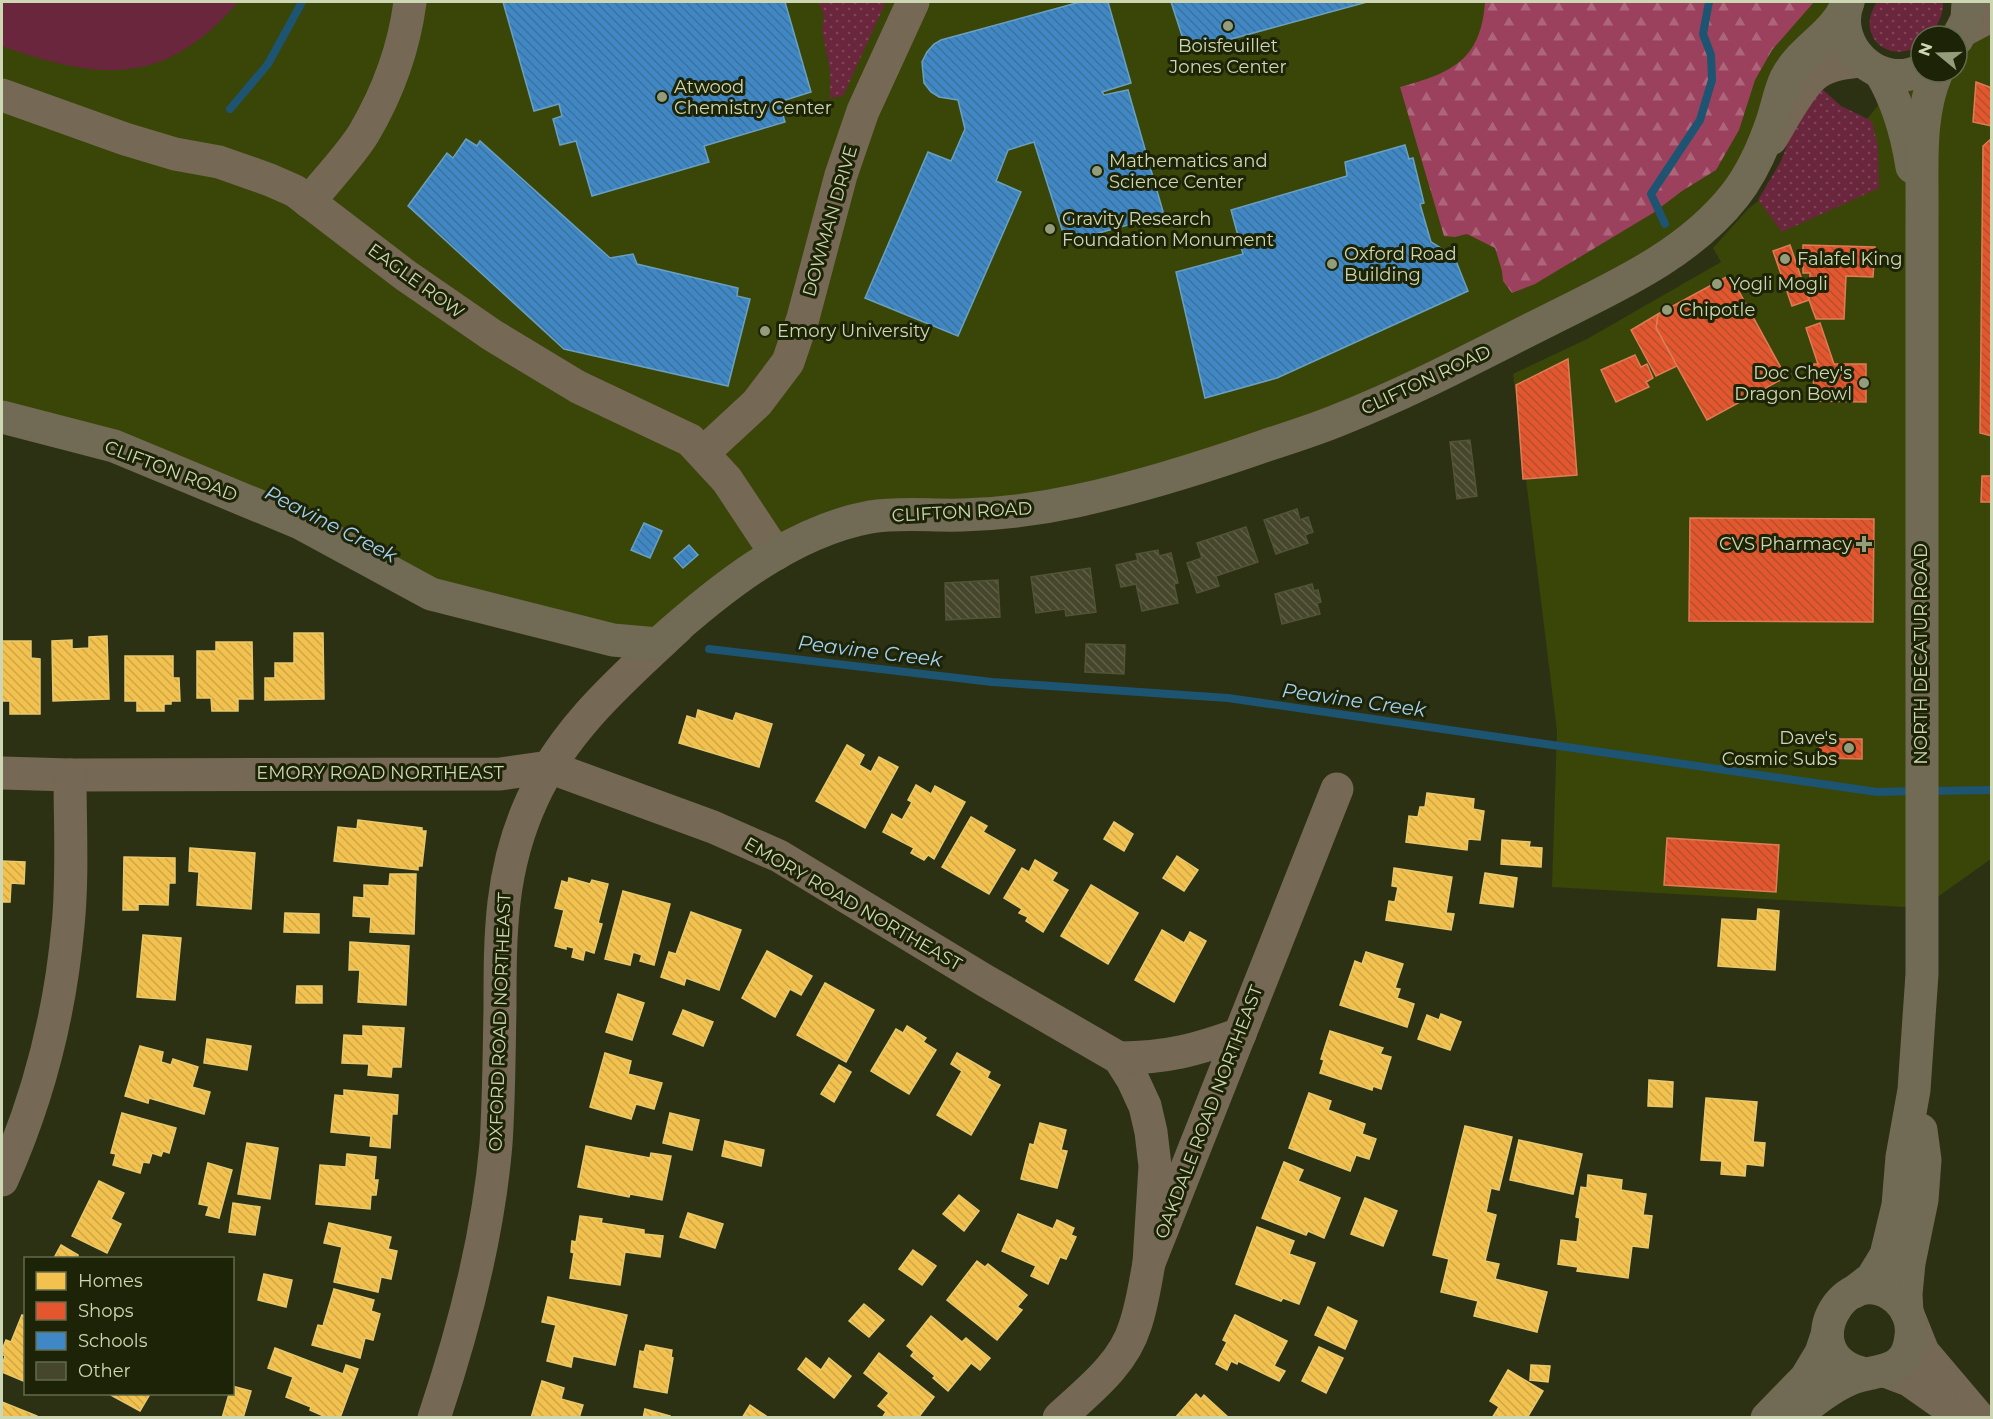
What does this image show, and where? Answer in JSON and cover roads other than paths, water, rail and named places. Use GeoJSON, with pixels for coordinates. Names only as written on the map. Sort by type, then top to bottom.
{"type":"FeatureCollection","features":[{"type":"Feature","properties":{"kind":"main road","name":"NORTH DECATUR ROAD"},"geometry":{"type":"LineString","coordinates":[[1846,5],[1845,26],[1853,50],[1887,84],[1909,147],[1922,219]]}},
{"type":"Feature","properties":{"kind":"main road"},"geometry":{"type":"LineString","coordinates":[[1871,67],[1894,75],[1909,74]]}},
{"type":"Feature","properties":{"kind":"main road","name":"NORTH DECATUR ROAD"},"geometry":{"type":"LineString","coordinates":[[1767,1418],[1806,1378],[1821,1353],[1834,1309],[1846,1296],[1872,1278],[1880,1266],[1892,1236],[1898,1205],[1902,1157],[1914,1090],[1922,974],[1922,219],[1925,110],[1932,84]]}},
{"type":"Feature","properties":{"kind":"main road","name":"CLIFTON ROAD"},"geometry":{"type":"LineString","coordinates":[[2,417],[114,446],[300,523],[430,594],[613,640],[658,644],[694,612]]}},
{"type":"Feature","properties":{"kind":"main road","name":"CLIFTON ROAD"},"geometry":{"type":"LineString","coordinates":[[1188,472],[1339,420]]}},
{"type":"Feature","properties":{"kind":"main road"},"geometry":{"type":"LineString","coordinates":[[730,584],[789,547],[850,522]]}},
{"type":"Feature","properties":{"kind":"main road","name":"NORTH DECATUR ROAD"},"geometry":{"type":"LineString","coordinates":[[1793,1418],[1850,1379],[1876,1373],[1899,1362],[1909,1348],[1912,1331],[1906,1280],[1922,1200],[1925,1160],[1914,1090]]}},
{"type":"Feature","properties":{"kind":"main road"},"geometry":{"type":"LineString","coordinates":[[1854,1292],[1880,1290],[1896,1298],[1909,1317]]}},
{"type":"Feature","properties":{"kind":"main road"},"geometry":{"type":"LineString","coordinates":[[1827,1335],[1833,1354],[1839,1362],[1856,1372],[1876,1373]]}},
{"type":"Feature","properties":{"kind":"street"},"geometry":{"type":"LineString","coordinates":[[309,202],[363,134],[379,105],[393,74],[410,2]]}},
{"type":"Feature","properties":{"kind":"street","name":"DOWMAN DRIVE"},"geometry":{"type":"LineString","coordinates":[[704,453],[757,403],[788,362],[803,318],[841,175],[863,111],[913,2]]}},
{"type":"Feature","properties":{"kind":"street"},"geometry":{"type":"LineString","coordinates":[[1758,160],[1785,80],[1802,56],[1832,29],[1846,5]]}},
{"type":"Feature","properties":{"kind":"street"},"geometry":{"type":"LineString","coordinates":[[1963,24],[1992,15]]}},
{"type":"Feature","properties":{"kind":"street"},"geometry":{"type":"LineString","coordinates":[[1339,420],[1454,368],[1640,274],[1684,244],[1715,219],[1737,193],[1801,92],[1816,74],[1833,65],[1871,67]]}},
{"type":"Feature","properties":{"kind":"street","name":"EAGLE ROW"},"geometry":{"type":"LineString","coordinates":[[2,95],[125,139],[175,154],[219,162],[296,191],[405,275],[492,335],[578,387],[690,440],[789,547]]}},
{"type":"Feature","properties":{"kind":"street"},"geometry":{"type":"LineString","coordinates":[[850,522],[886,516],[963,515],[1028,510],[1143,486],[1188,472]]}},
{"type":"Feature","properties":{"kind":"street","name":"OXFORD ROAD NORTHEAST"},"geometry":{"type":"LineString","coordinates":[[434,1418],[467,1313],[487,1210],[495,1146],[499,1082],[500,947],[505,887],[519,832],[532,798],[549,766],[591,711],[694,612],[730,584]]}},
{"type":"Feature","properties":{"kind":"street","name":"EMORY ROAD NORTHEAST"},"geometry":{"type":"LineString","coordinates":[[2,773],[70,775],[500,774],[549,766],[713,826],[778,856],[1119,1058],[1141,1098],[1151,1132],[1155,1166],[1149,1263]]}},
{"type":"Feature","properties":{"kind":"street"},"geometry":{"type":"LineString","coordinates":[[2,1180],[33,1100],[43,1066],[58,994],[68,926],[70,894],[70,775]]}},
{"type":"Feature","properties":{"kind":"street","name":"OAKDALE ROAD NORTHEAST"},"geometry":{"type":"LineString","coordinates":[[1059,1418],[1098,1382],[1127,1346],[1135,1327],[1149,1263],[1336,789]]}},
{"type":"Feature","properties":{"kind":"street"},"geometry":{"type":"LineString","coordinates":[[1119,1058],[1145,1058],[1199,1049],[1240,1034]]}},
{"type":"Feature","properties":{"kind":"street"},"geometry":{"type":"LineString","coordinates":[[1909,1317],[1923,1353],[1979,1418]]}},
{"type":"Feature","properties":{"kind":"street"},"geometry":{"type":"LineString","coordinates":[[1876,1373],[1909,1380],[1963,1418]]}},
{"type":"Feature","properties":{"kind":"waterway"},"geometry":{"type":"LineString","coordinates":[[230,109],[268,64],[302,2]]}},
{"type":"Feature","properties":{"kind":"waterway"},"geometry":{"type":"LineString","coordinates":[[1665,224],[1651,194],[1700,120],[1712,80],[1711,55],[1703,34],[1709,2]]}},
{"type":"Feature","properties":{"kind":"waterway","name":"Peavine Creek"},"geometry":{"type":"LineString","coordinates":[[709,649],[992,682],[1228,698],[1877,792],[1915,791]]}},
{"type":"Feature","properties":{"kind":"waterway","name":"Peavine Creek"},"geometry":{"type":"LineString","coordinates":[[1930,791],[1992,790]]}},
{"type":"Feature","properties":{"kind":"place","name":"Boisfeuillet Jones Center"},"geometry":{"type":"Point","coordinates":[1228,26]}},
{"type":"Feature","properties":{"kind":"place","name":"Atwood Chemistry Center"},"geometry":{"type":"Point","coordinates":[662,97]}},
{"type":"Feature","properties":{"kind":"place","name":"Mathematics and Science Center"},"geometry":{"type":"Point","coordinates":[1097,171]}},
{"type":"Feature","properties":{"kind":"place","name":"Gravity Research Foundation Monument"},"geometry":{"type":"Point","coordinates":[1050,229]}},
{"type":"Feature","properties":{"kind":"place","name":"Falafel King"},"geometry":{"type":"Point","coordinates":[1785,259]}},
{"type":"Feature","properties":{"kind":"place","name":"Oxford Road Building"},"geometry":{"type":"Point","coordinates":[1332,264]}},
{"type":"Feature","properties":{"kind":"place","name":"Yogli Mogli"},"geometry":{"type":"Point","coordinates":[1717,284]}},
{"type":"Feature","properties":{"kind":"place","name":"Chipotle"},"geometry":{"type":"Point","coordinates":[1667,310]}},
{"type":"Feature","properties":{"kind":"place","name":"Emory University"},"geometry":{"type":"Point","coordinates":[765,331]}},
{"type":"Feature","properties":{"kind":"place","name":"Doc Chey's Dragon Bowl"},"geometry":{"type":"Point","coordinates":[1864,383]}},
{"type":"Feature","properties":{"kind":"place","name":"CVS Pharmacy"},"geometry":{"type":"Point","coordinates":[1864,544]}},
{"type":"Feature","properties":{"kind":"place","name":"Dave's Cosmic Subs"},"geometry":{"type":"Point","coordinates":[1849,748]}}]}
